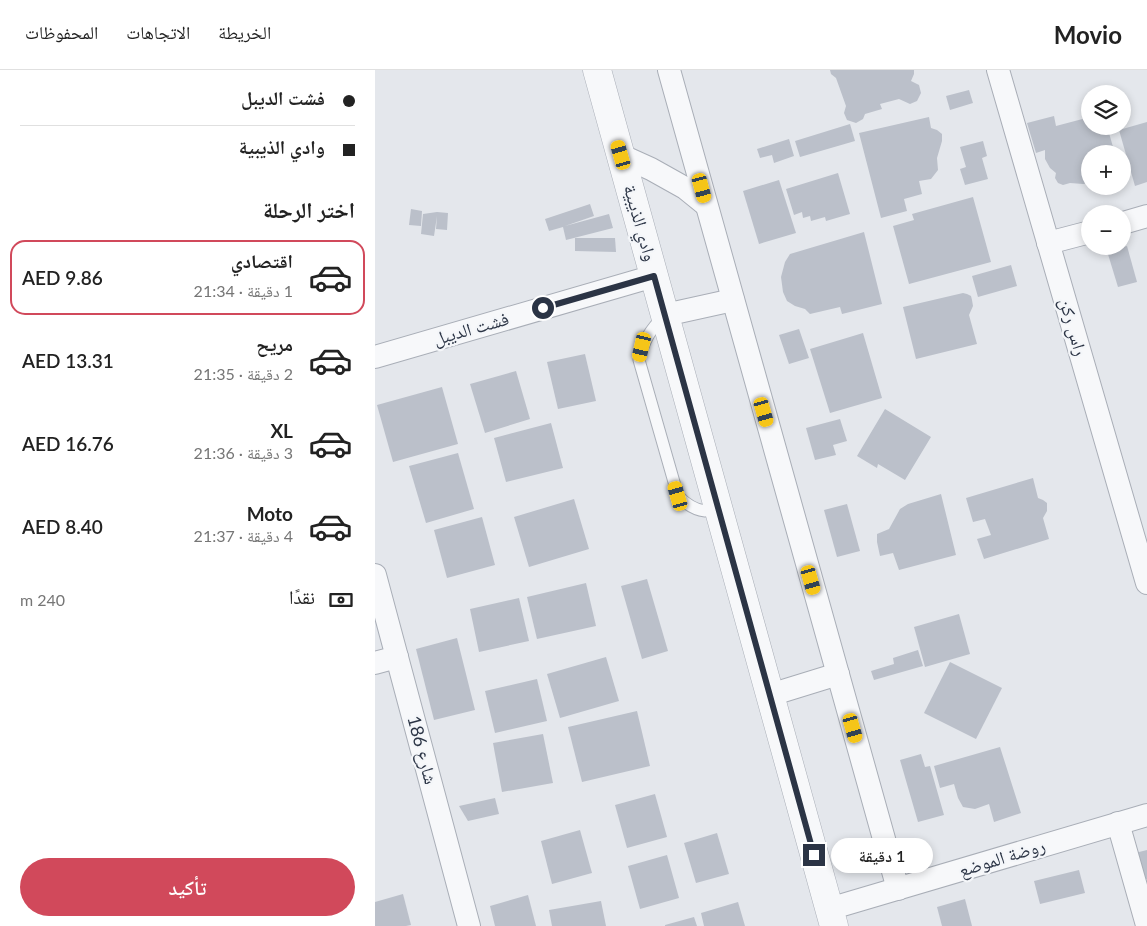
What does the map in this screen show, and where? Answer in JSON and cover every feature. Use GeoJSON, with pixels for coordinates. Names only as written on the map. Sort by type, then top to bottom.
{"type":"FeatureCollection","features":[{"type":"Feature","properties":{"kind":"street"},"geometry":{"type":"LineString","coordinates":[[669,70],[898,889]]}},
{"type":"Feature","properties":{"kind":"street","name":"راس ركن"},"geometry":{"type":"LineString","coordinates":[[998,70],[1049,243],[1139,522],[1147,584]]}},
{"type":"Feature","properties":{"kind":"street","name":"وادي الذيبية"},"geometry":{"type":"LineString","coordinates":[[603,72],[621,155],[831,918]]}},
{"type":"Feature","properties":{"kind":"street"},"geometry":{"type":"LineString","coordinates":[[621,155],[685,188],[706,205]]}},
{"type":"Feature","properties":{"kind":"street"},"geometry":{"type":"LineString","coordinates":[[1131,221],[1147,216]]}},
{"type":"Feature","properties":{"kind":"street"},"geometry":{"type":"LineString","coordinates":[[1049,243],[1081,234]]}},
{"type":"Feature","properties":{"kind":"street","name":"فشت الديبل"},"geometry":{"type":"LineString","coordinates":[[375,357],[654,276]]}},
{"type":"Feature","properties":{"kind":"street"},"geometry":{"type":"LineString","coordinates":[[665,315],[733,300]]}},
{"type":"Feature","properties":{"kind":"street","name":"شارع 186"},"geometry":{"type":"LineString","coordinates":[[375,575],[469,926]]}},
{"type":"Feature","properties":{"kind":"street"},"geometry":{"type":"LineString","coordinates":[[375,663],[397,657]]}},
{"type":"Feature","properties":{"kind":"street"},"geometry":{"type":"LineString","coordinates":[[770,695],[838,674]]}},
{"type":"Feature","properties":{"kind":"street","name":"روضة الموضع"},"geometry":{"type":"LineString","coordinates":[[831,918],[898,889],[1147,815]]}},
{"type":"Feature","properties":{"kind":"street"},"geometry":{"type":"LineString","coordinates":[[1118,823],[1147,925]]}},
{"type":"Feature","properties":{"kind":"lane"},"geometry":{"type":"LineString","coordinates":[[665,315],[654,326],[647,337],[639,360],[678,496],[687,504],[706,511],[718,507]]}},
{"type":"Feature","properties":{"kind":"building"},"geometry":{"type":"Polygon","coordinates":[[[830,70],[914,70],[911,81],[919,85],[921,93],[917,101],[910,104],[899,99],[880,104],[882,109],[865,114],[863,119],[856,123],[847,120],[844,113],[846,106],[836,78],[831,74],[830,70]]]}},
{"type":"Feature","properties":{"kind":"building"},"geometry":{"type":"Polygon","coordinates":[[[969,90],[973,103],[950,110],[946,96],[969,90]]]}},
{"type":"Feature","properties":{"kind":"building"},"geometry":{"type":"Polygon","coordinates":[[[1054,116],[1056,126],[1081,119],[1081,135],[1110,135],[1112,145],[1081,145],[1081,184],[1070,183],[1063,185],[1058,183],[1055,178],[1056,173],[1050,168],[1045,159],[1045,150],[1036,153],[1027,123],[1054,116]]]}},
{"type":"Feature","properties":{"kind":"building"},"geometry":{"type":"Polygon","coordinates":[[[929,117],[931,128],[942,134],[937,158],[938,170],[931,179],[919,181],[922,194],[904,199],[907,211],[881,218],[859,133],[929,117]]]}},
{"type":"Feature","properties":{"kind":"building"},"geometry":{"type":"Polygon","coordinates":[[[1147,122],[1147,182],[1135,186],[1131,172],[1131,145],[1123,145],[1120,135],[1131,135],[1131,127],[1147,122]]]}},
{"type":"Feature","properties":{"kind":"building"},"geometry":{"type":"Polygon","coordinates":[[[850,124],[855,141],[800,157],[795,141],[850,124]]]}},
{"type":"Feature","properties":{"kind":"building"},"geometry":{"type":"Polygon","coordinates":[[[789,139],[794,156],[774,163],[772,155],[760,158],[757,149],[789,139]]]}},
{"type":"Feature","properties":{"kind":"building"},"geometry":{"type":"Polygon","coordinates":[[[983,141],[987,156],[982,158],[988,179],[965,185],[960,169],[966,167],[960,147],[983,141]]]}},
{"type":"Feature","properties":{"kind":"building"},"geometry":{"type":"Polygon","coordinates":[[[838,173],[850,214],[826,221],[825,217],[811,221],[810,216],[803,218],[802,212],[794,215],[786,189],[838,173]]]}},
{"type":"Feature","properties":{"kind":"building"},"geometry":{"type":"Polygon","coordinates":[[[779,180],[796,233],[759,244],[743,191],[779,180]]]}},
{"type":"Feature","properties":{"kind":"building"},"geometry":{"type":"Polygon","coordinates":[[[973,197],[991,262],[909,284],[893,226],[914,220],[912,214],[973,197]]]}},
{"type":"Feature","properties":{"kind":"building"},"geometry":{"type":"Polygon","coordinates":[[[590,204],[594,216],[565,226],[609,214],[613,228],[566,240],[563,227],[549,231],[545,219],[590,204]]]}},
{"type":"Feature","properties":{"kind":"building"},"geometry":{"type":"Polygon","coordinates":[[[411,209],[422,211],[421,226],[409,225],[411,209]]]}},
{"type":"Feature","properties":{"kind":"building"},"geometry":{"type":"Polygon","coordinates":[[[448,213],[447,230],[436,229],[437,216],[434,236],[421,234],[423,214],[448,213]]]}},
{"type":"Feature","properties":{"kind":"building"},"geometry":{"type":"Polygon","coordinates":[[[864,232],[882,304],[842,314],[840,307],[810,314],[805,309],[787,301],[783,292],[781,277],[785,262],[790,254],[864,232]]]}},
{"type":"Feature","properties":{"kind":"building"},"geometry":{"type":"Polygon","coordinates":[[[575,238],[615,238],[616,252],[575,251],[575,238]]]}},
{"type":"Feature","properties":{"kind":"building"},"geometry":{"type":"Polygon","coordinates":[[[1108,255],[1130,255],[1137,282],[1118,287],[1108,255]]]}},
{"type":"Feature","properties":{"kind":"building"},"geometry":{"type":"Polygon","coordinates":[[[1011,265],[1017,286],[978,297],[972,276],[1011,265]]]}},
{"type":"Feature","properties":{"kind":"building"},"geometry":{"type":"Polygon","coordinates":[[[963,293],[971,296],[973,306],[969,315],[977,344],[916,359],[903,307],[963,293]]]}},
{"type":"Feature","properties":{"kind":"building"},"geometry":{"type":"Polygon","coordinates":[[[799,329],[809,358],[789,364],[779,335],[799,329]]]}},
{"type":"Feature","properties":{"kind":"building"},"geometry":{"type":"Polygon","coordinates":[[[863,333],[882,398],[830,413],[810,349],[863,333]]]}},
{"type":"Feature","properties":{"kind":"building"},"geometry":{"type":"Polygon","coordinates":[[[585,354],[596,401],[558,409],[547,362],[585,354]]]}},
{"type":"Feature","properties":{"kind":"building"},"geometry":{"type":"Polygon","coordinates":[[[516,371],[530,419],[485,433],[470,384],[516,371]]]}},
{"type":"Feature","properties":{"kind":"building"},"geometry":{"type":"Polygon","coordinates":[[[442,387],[458,444],[393,462],[377,405],[442,387]]]}},
{"type":"Feature","properties":{"kind":"building"},"geometry":{"type":"Polygon","coordinates":[[[885,409],[931,437],[905,480],[878,464],[877,468],[857,456],[885,409]]]}},
{"type":"Feature","properties":{"kind":"building"},"geometry":{"type":"Polygon","coordinates":[[[840,419],[847,441],[833,445],[836,455],[815,460],[806,428],[840,419]]]}},
{"type":"Feature","properties":{"kind":"building"},"geometry":{"type":"Polygon","coordinates":[[[551,423],[563,468],[506,482],[494,438],[551,423]]]}},
{"type":"Feature","properties":{"kind":"building"},"geometry":{"type":"Polygon","coordinates":[[[458,453],[474,509],[426,523],[409,466],[458,453]]]}},
{"type":"Feature","properties":{"kind":"building"},"geometry":{"type":"Polygon","coordinates":[[[1033,478],[1038,498],[1047,503],[1047,511],[1043,518],[1049,539],[984,559],[977,539],[991,535],[985,519],[973,522],[966,498],[1033,478]]]}},
{"type":"Feature","properties":{"kind":"building"},"geometry":{"type":"Polygon","coordinates":[[[941,494],[956,555],[899,570],[893,553],[880,556],[877,534],[889,529],[900,509],[908,504],[941,494]]]}},
{"type":"Feature","properties":{"kind":"building"},"geometry":{"type":"Polygon","coordinates":[[[574,499],[589,549],[529,567],[514,517],[574,499]]]}},
{"type":"Feature","properties":{"kind":"building"},"geometry":{"type":"Polygon","coordinates":[[[847,504],[860,551],[837,557],[824,510],[847,504]]]}},
{"type":"Feature","properties":{"kind":"building"},"geometry":{"type":"Polygon","coordinates":[[[482,517],[495,565],[447,578],[434,530],[482,517]]]}},
{"type":"Feature","properties":{"kind":"building"},"geometry":{"type":"Polygon","coordinates":[[[647,579],[668,651],[642,659],[621,586],[647,579]]]}},
{"type":"Feature","properties":{"kind":"building"},"geometry":{"type":"Polygon","coordinates":[[[586,583],[596,626],[537,639],[527,597],[586,583]]]}},
{"type":"Feature","properties":{"kind":"building"},"geometry":{"type":"Polygon","coordinates":[[[519,598],[529,641],[479,652],[470,609],[519,598]]]}},
{"type":"Feature","properties":{"kind":"building"},"geometry":{"type":"Polygon","coordinates":[[[959,614],[970,654],[925,667],[914,627],[959,614]]]}},
{"type":"Feature","properties":{"kind":"building"},"geometry":{"type":"Polygon","coordinates":[[[457,638],[475,710],[434,720],[416,649],[457,638]]]}},
{"type":"Feature","properties":{"kind":"building"},"geometry":{"type":"Polygon","coordinates":[[[918,650],[923,666],[874,680],[871,671],[894,664],[893,658],[918,650]]]}},
{"type":"Feature","properties":{"kind":"building"},"geometry":{"type":"Polygon","coordinates":[[[606,657],[619,701],[560,718],[547,674],[606,657]]]}},
{"type":"Feature","properties":{"kind":"building"},"geometry":{"type":"Polygon","coordinates":[[[950,662],[1002,688],[976,739],[924,713],[950,662]]]}},
{"type":"Feature","properties":{"kind":"building"},"geometry":{"type":"Polygon","coordinates":[[[537,679],[547,721],[495,733],[485,691],[537,679]]]}},
{"type":"Feature","properties":{"kind":"building"},"geometry":{"type":"Polygon","coordinates":[[[637,711],[650,766],[582,782],[568,727],[637,711]]]}},
{"type":"Feature","properties":{"kind":"building"},"geometry":{"type":"Polygon","coordinates":[[[543,734],[553,783],[502,792],[493,743],[543,734]]]}},
{"type":"Feature","properties":{"kind":"building"},"geometry":{"type":"Polygon","coordinates":[[[1000,747],[1021,813],[994,822],[989,804],[975,809],[963,807],[954,784],[940,788],[934,766],[1000,747]]]}},
{"type":"Feature","properties":{"kind":"building"},"geometry":{"type":"Polygon","coordinates":[[[921,754],[925,767],[930,766],[944,815],[918,822],[900,760],[921,754]]]}},
{"type":"Feature","properties":{"kind":"building"},"geometry":{"type":"Polygon","coordinates":[[[655,794],[667,837],[627,848],[615,805],[655,794]]]}},
{"type":"Feature","properties":{"kind":"building"},"geometry":{"type":"Polygon","coordinates":[[[495,798],[499,814],[468,821],[459,806],[495,798]]]}},
{"type":"Feature","properties":{"kind":"building"},"geometry":{"type":"Polygon","coordinates":[[[580,830],[592,873],[552,884],[541,841],[580,830]]]}},
{"type":"Feature","properties":{"kind":"building"},"geometry":{"type":"Polygon","coordinates":[[[717,833],[729,874],[696,883],[684,843],[717,833]]]}},
{"type":"Feature","properties":{"kind":"building"},"geometry":{"type":"Polygon","coordinates":[[[1147,850],[1147,879],[1138,881],[1131,854],[1147,850]]]}},
{"type":"Feature","properties":{"kind":"building"},"geometry":{"type":"Polygon","coordinates":[[[667,855],[679,898],[640,909],[628,866],[667,855]]]}},
{"type":"Feature","properties":{"kind":"building"},"geometry":{"type":"Polygon","coordinates":[[[1079,870],[1085,893],[1040,904],[1034,881],[1079,870]]]}},
{"type":"Feature","properties":{"kind":"building"},"geometry":{"type":"Polygon","coordinates":[[[403,894],[411,925],[375,926],[375,902],[403,894]]]}},
{"type":"Feature","properties":{"kind":"building"},"geometry":{"type":"Polygon","coordinates":[[[528,895],[536,926],[495,926],[490,906],[528,895]]]}},
{"type":"Feature","properties":{"kind":"building"},"geometry":{"type":"Polygon","coordinates":[[[965,899],[972,926],[942,926],[937,907],[965,899]]]}},
{"type":"Feature","properties":{"kind":"building"},"geometry":{"type":"Polygon","coordinates":[[[601,901],[606,926],[552,926],[549,910],[601,901]]]}},
{"type":"Feature","properties":{"kind":"building"},"geometry":{"type":"Polygon","coordinates":[[[738,902],[745,926],[704,926],[701,913],[738,902]]]}},
{"type":"Feature","properties":{"kind":"building"},"geometry":{"type":"Polygon","coordinates":[[[694,917],[697,926],[665,926],[665,925],[694,917]]]}},
{"type":"Feature","properties":{"kind":"route"},"geometry":{"type":"LineString","coordinates":[[543,308],[654,276],[814,855]]}}]}
